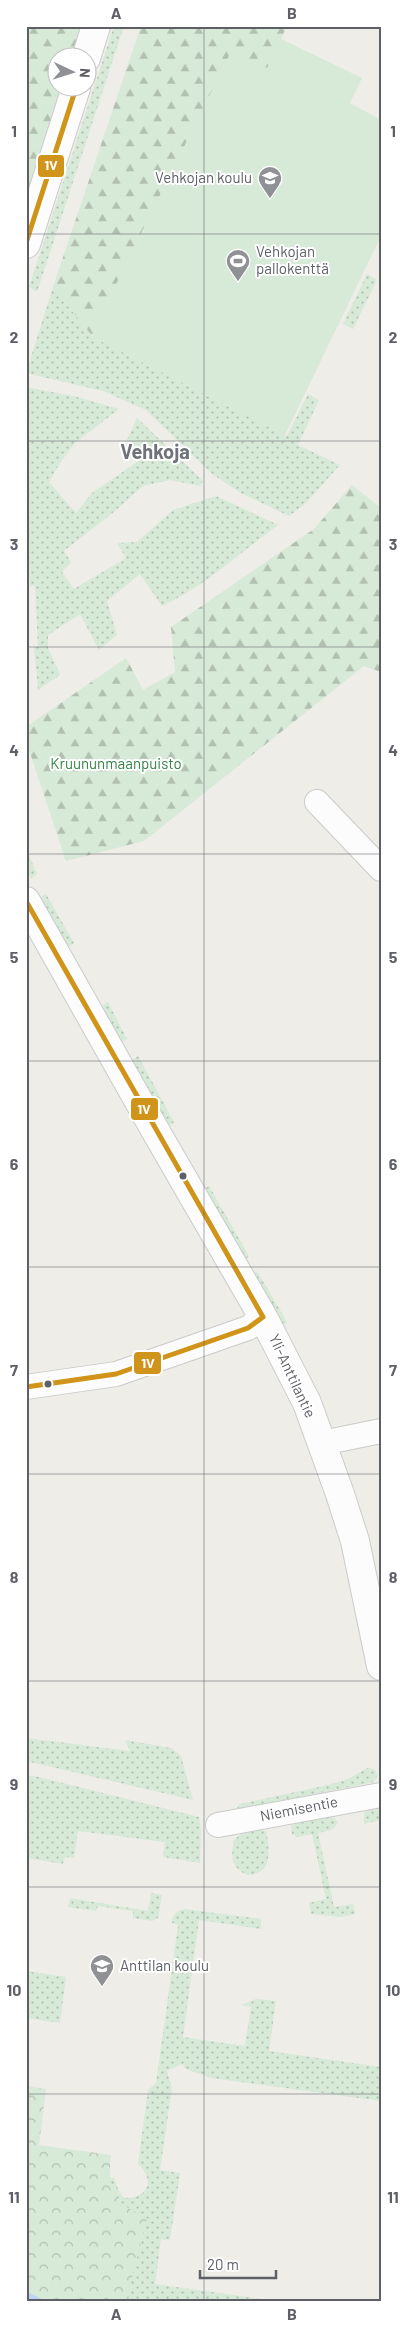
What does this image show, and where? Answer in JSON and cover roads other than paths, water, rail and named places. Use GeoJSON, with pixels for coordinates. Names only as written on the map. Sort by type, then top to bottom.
{"type":"FeatureCollection","features":[{"type":"Feature","properties":{"kind":"street"},"geometry":{"type":"LineString","coordinates":[[89,48],[96,26]]}},
{"type":"Feature","properties":{"kind":"street"},"geometry":{"type":"LineString","coordinates":[[26,244],[73,98]]}},
{"type":"Feature","properties":{"kind":"street"},"geometry":{"type":"LineString","coordinates":[[317,802],[381,869]]}},
{"type":"Feature","properties":{"kind":"street","name":"Yli-Anttilantie"},"geometry":{"type":"LineString","coordinates":[[26,901],[150,1122],[264,1317],[306,1403],[322,1443],[354,1541],[381,1666]]}},
{"type":"Feature","properties":{"kind":"street"},"geometry":{"type":"LineString","coordinates":[[26,1387],[116,1374],[248,1328],[264,1317]]}},
{"type":"Feature","properties":{"kind":"street"},"geometry":{"type":"LineString","coordinates":[[322,1443],[381,1431]]}},
{"type":"Feature","properties":{"kind":"street","name":"Niemisentie"},"geometry":{"type":"LineString","coordinates":[[218,1825],[381,1794]]}},
{"type":"Feature","properties":{"kind":"waterway"},"geometry":{"type":"LineString","coordinates":[[26,2296],[39,2302]]}},
{"type":"Feature","properties":{"kind":"place","name":"Vehkojan koulu"},"geometry":{"type":"Point","coordinates":[270,199]}},
{"type":"Feature","properties":{"kind":"place","name":"Vehkojan pallokenttä"},"geometry":{"type":"Point","coordinates":[238,282]}},
{"type":"Feature","properties":{"kind":"place","name":"Anttilan koulu"},"geometry":{"type":"Point","coordinates":[102,1987]}},
{"type":"Feature","properties":{"kind":"district","name":"Vehkoja"},"geometry":{"type":"Point","coordinates":[155,452]}},
{"type":"Feature","properties":{"kind":"park label","name":"Kruununmaanpuisto"},"geometry":{"type":"Point","coordinates":[116,764]}}]}
